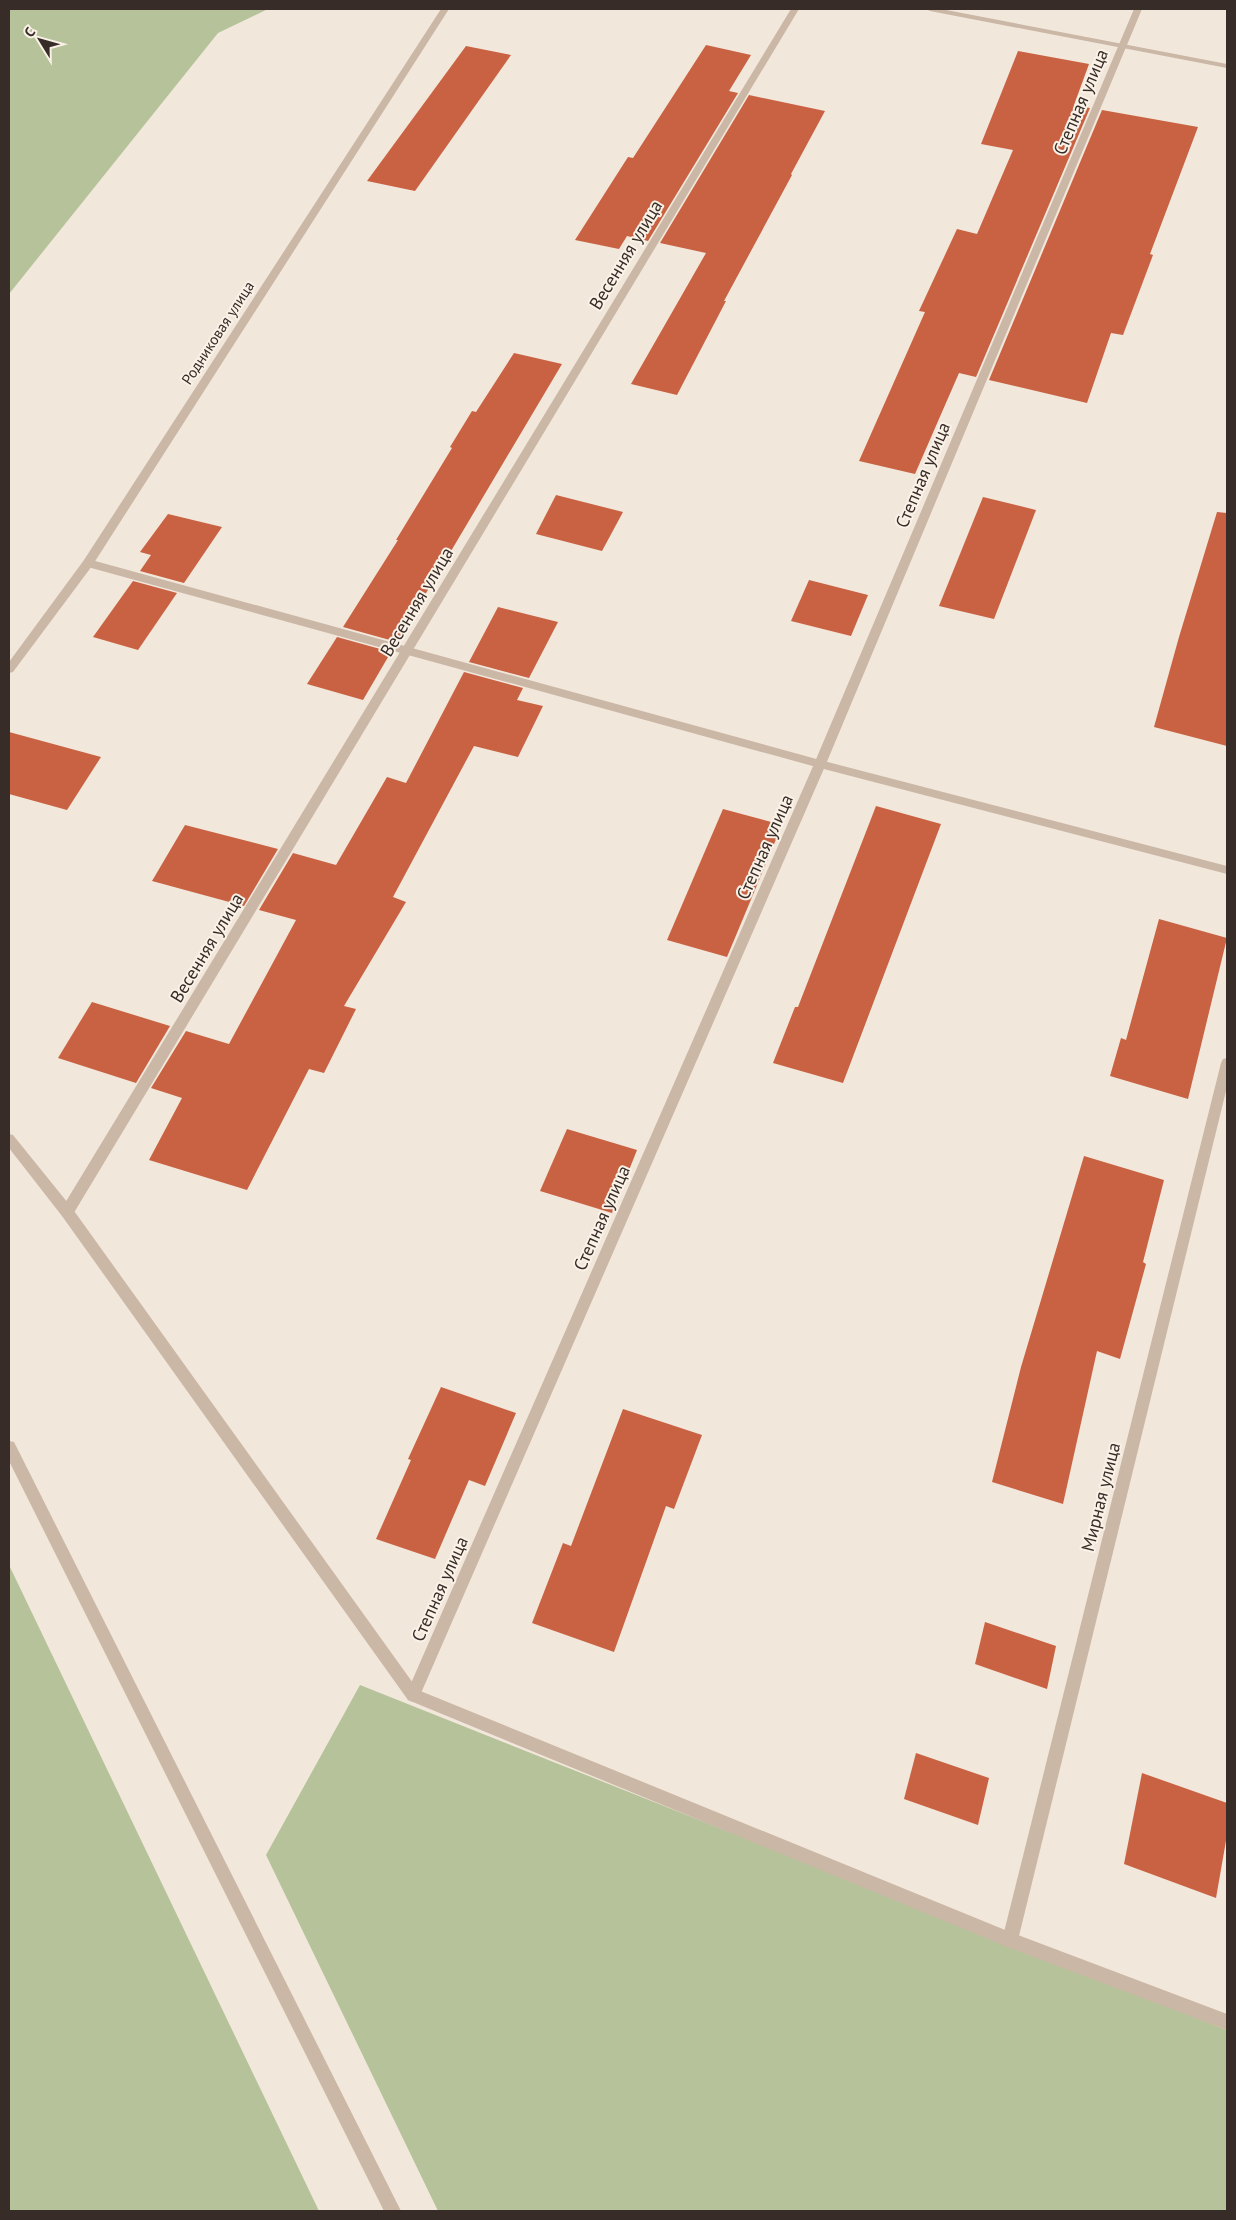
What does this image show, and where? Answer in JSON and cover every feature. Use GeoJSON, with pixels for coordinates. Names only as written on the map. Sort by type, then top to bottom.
{"type":"FeatureCollection","features":[{"type":"Feature","properties":{"kind":"street","name":"Родниковая улица"},"geometry":{"type":"LineString","coordinates":[[9,669],[88,562],[445,9]]}},
{"type":"Feature","properties":{"kind":"street","name":"Весенняя улица"},"geometry":{"type":"LineString","coordinates":[[67,1212],[795,9]]}},
{"type":"Feature","properties":{"kind":"street"},"geometry":{"type":"LineString","coordinates":[[930,9],[1227,66]]}},
{"type":"Feature","properties":{"kind":"street","name":"Степная улица"},"geometry":{"type":"LineString","coordinates":[[412,1695],[820,764],[1138,9]]}},
{"type":"Feature","properties":{"kind":"street"},"geometry":{"type":"LineString","coordinates":[[88,562],[407,652],[820,764],[1227,870]]}},
{"type":"Feature","properties":{"kind":"street","name":"Мирная улица"},"geometry":{"type":"LineString","coordinates":[[1010,1940],[1227,1063]]}},
{"type":"Feature","properties":{"kind":"street"},"geometry":{"type":"LineString","coordinates":[[9,1139],[67,1212],[412,1695],[1010,1940],[1227,2022]]}},
{"type":"Feature","properties":{"kind":"street"},"geometry":{"type":"LineString","coordinates":[[9,1447],[393,2211]]}},
{"type":"Feature","properties":{"kind":"green space"},"geometry":{"type":"Polygon","coordinates":[[[9,9],[268,9],[218,33],[9,294],[9,9]]]}},
{"type":"Feature","properties":{"kind":"green space"},"geometry":{"type":"Polygon","coordinates":[[[9,1565],[319,2211],[9,2211],[9,1565]]]}},
{"type":"Feature","properties":{"kind":"green space"},"geometry":{"type":"Polygon","coordinates":[[[360,1685],[1227,2030],[1227,2211],[438,2211],[266,1855],[360,1685]]]}},
{"type":"Feature","properties":{"kind":"building"},"geometry":{"type":"Polygon","coordinates":[[[706,45],[751,55],[729,91],[738,93],[648,241],[627,236],[619,249],[575,240],[628,157],[633,158],[706,45]]]}},
{"type":"Feature","properties":{"kind":"building"},"geometry":{"type":"Polygon","coordinates":[[[466,46],[511,55],[415,191],[367,181],[466,46]]]}},
{"type":"Feature","properties":{"kind":"building"},"geometry":{"type":"Polygon","coordinates":[[[1018,51],[1089,64],[1074,105],[1090,108],[976,377],[959,373],[915,474],[859,461],[925,312],[919,311],[957,229],[977,234],[1013,150],[981,144],[1018,51]]]}},
{"type":"Feature","properties":{"kind":"building"},"geometry":{"type":"Polygon","coordinates":[[[749,95],[825,111],[724,301],[726,301],[677,395],[631,384],[706,253],[660,243],[749,95]]]}},
{"type":"Feature","properties":{"kind":"building"},"geometry":{"type":"Polygon","coordinates":[[[1102,110],[1198,127],[1150,254],[1153,255],[1123,335],[1111,333],[1087,403],[989,380],[1102,110]]]}},
{"type":"Feature","properties":{"kind":"building"},"geometry":{"type":"Polygon","coordinates":[[[514,353],[562,364],[397,642],[343,627],[398,540],[396,540],[452,448],[450,447],[472,411],[476,412],[514,353]]]}},
{"type":"Feature","properties":{"kind":"building"},"geometry":{"type":"Polygon","coordinates":[[[556,495],[623,512],[602,551],[536,534],[556,495]]]}},
{"type":"Feature","properties":{"kind":"building"},"geometry":{"type":"Polygon","coordinates":[[[983,497],[1036,510],[994,619],[939,606],[983,497]]]}},
{"type":"Feature","properties":{"kind":"building"},"geometry":{"type":"Polygon","coordinates":[[[1217,512],[1227,513],[1227,746],[1154,727],[1217,512]]]}},
{"type":"Feature","properties":{"kind":"building"},"geometry":{"type":"Polygon","coordinates":[[[168,514],[222,527],[184,583],[140,571],[151,555],[140,552],[168,514]]]}},
{"type":"Feature","properties":{"kind":"building"},"geometry":{"type":"Polygon","coordinates":[[[809,580],[868,595],[851,636],[791,621],[809,580]]]}},
{"type":"Feature","properties":{"kind":"building"},"geometry":{"type":"Polygon","coordinates":[[[133,581],[177,593],[138,650],[93,637],[133,581]]]}},
{"type":"Feature","properties":{"kind":"building"},"geometry":{"type":"Polygon","coordinates":[[[498,607],[558,622],[529,678],[469,662],[498,607]]]}},
{"type":"Feature","properties":{"kind":"building"},"geometry":{"type":"Polygon","coordinates":[[[337,637],[391,652],[363,700],[307,684],[337,637]]]}},
{"type":"Feature","properties":{"kind":"building"},"geometry":{"type":"Polygon","coordinates":[[[464,672],[523,688],[517,700],[543,706],[518,757],[474,746],[393,897],[406,902],[344,1006],[356,1009],[324,1073],[309,1069],[247,1190],[149,1160],[182,1098],[151,1088],[186,1031],[229,1044],[296,920],[259,910],[293,853],[336,865],[387,777],[406,783],[464,672]]]}},
{"type":"Feature","properties":{"kind":"building"},"geometry":{"type":"Polygon","coordinates":[[[9,732],[101,757],[67,810],[9,794],[9,732]]]}},
{"type":"Feature","properties":{"kind":"building"},"geometry":{"type":"Polygon","coordinates":[[[876,806],[941,824],[843,1083],[773,1063],[795,1007],[798,1007],[876,806]]]}},
{"type":"Feature","properties":{"kind":"building"},"geometry":{"type":"Polygon","coordinates":[[[723,809],[782,825],[727,957],[667,940],[723,809]]]}},
{"type":"Feature","properties":{"kind":"building"},"geometry":{"type":"Polygon","coordinates":[[[185,825],[278,849],[244,906],[152,881],[185,825]]]}},
{"type":"Feature","properties":{"kind":"building"},"geometry":{"type":"Polygon","coordinates":[[[1159,919],[1227,938],[1188,1099],[1110,1076],[1121,1038],[1126,1040],[1159,919]]]}},
{"type":"Feature","properties":{"kind":"building"},"geometry":{"type":"Polygon","coordinates":[[[92,1002],[170,1026],[136,1083],[58,1058],[92,1002]]]}},
{"type":"Feature","properties":{"kind":"building"},"geometry":{"type":"Polygon","coordinates":[[[567,1129],[637,1150],[612,1213],[540,1191],[567,1129]]]}},
{"type":"Feature","properties":{"kind":"building"},"geometry":{"type":"Polygon","coordinates":[[[1084,1156],[1164,1180],[1143,1262],[1146,1264],[1120,1359],[1097,1351],[1063,1504],[992,1482],[1021,1367],[1084,1156]]]}},
{"type":"Feature","properties":{"kind":"building"},"geometry":{"type":"Polygon","coordinates":[[[441,1387],[516,1413],[485,1486],[469,1480],[435,1559],[376,1539],[411,1460],[408,1459],[441,1387]]]}},
{"type":"Feature","properties":{"kind":"building"},"geometry":{"type":"Polygon","coordinates":[[[623,1409],[702,1435],[674,1509],[666,1506],[614,1652],[532,1623],[563,1543],[571,1546],[623,1409]]]}},
{"type":"Feature","properties":{"kind":"building"},"geometry":{"type":"Polygon","coordinates":[[[985,1622],[1056,1646],[1047,1689],[975,1664],[985,1622]]]}},
{"type":"Feature","properties":{"kind":"building"},"geometry":{"type":"Polygon","coordinates":[[[916,1753],[989,1778],[978,1825],[904,1799],[916,1753]]]}},
{"type":"Feature","properties":{"kind":"building"},"geometry":{"type":"Polygon","coordinates":[[[1142,1773],[1227,1803],[1227,1835],[1216,1898],[1124,1864],[1142,1773]]]}}]}
